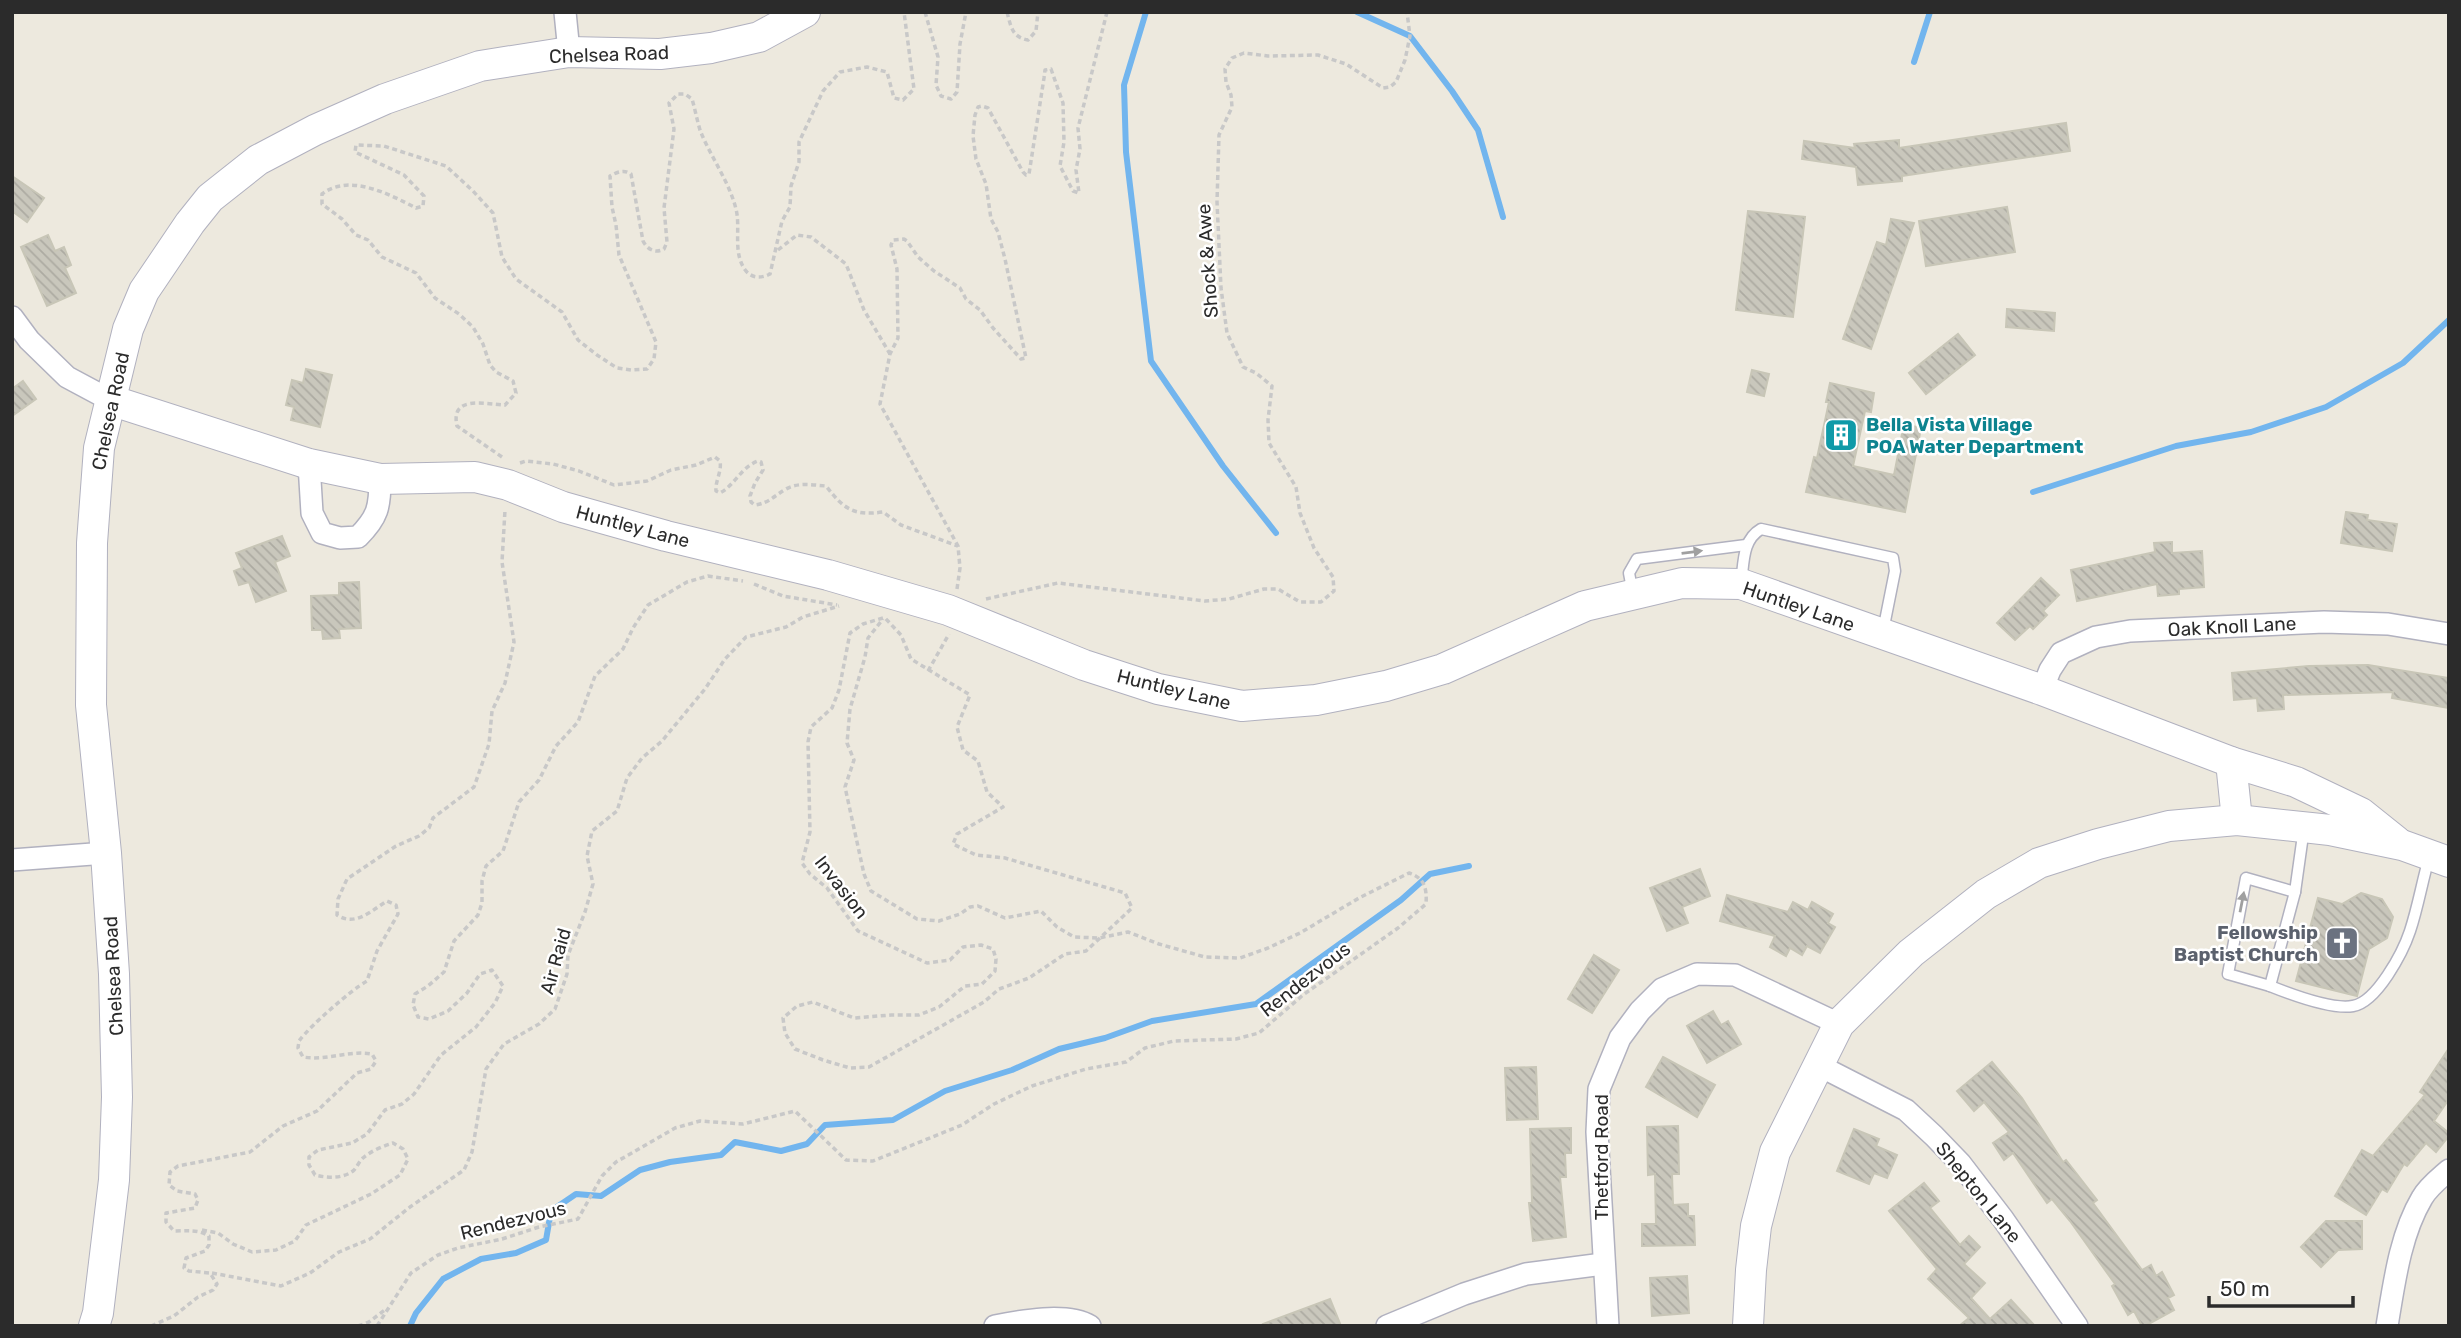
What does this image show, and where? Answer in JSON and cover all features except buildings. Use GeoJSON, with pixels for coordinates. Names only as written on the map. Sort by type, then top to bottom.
{"type":"FeatureCollection","features":[{"type":"Feature","properties":{"kind":"street"},"geometry":{"type":"LineString","coordinates":[[565,12],[569,52]]}},
{"type":"Feature","properties":{"kind":"street","name":"Chelsea Road"},"geometry":{"type":"LineString","coordinates":[[94,1326],[98,1313],[114,1180],[117,1097],[114,974],[106,853],[91,705],[92,542],[99,448],[128,329],[144,291],[210,198],[258,160],[314,130],[386,99],[480,66],[569,52],[660,54],[711,48],[759,37],[806,12]]}},
{"type":"Feature","properties":{"kind":"street"},"geometry":{"type":"LineString","coordinates":[[12,317],[29,340],[66,377],[110,400]]}},
{"type":"Feature","properties":{"kind":"street","name":"Huntley Lane"},"geometry":{"type":"LineString","coordinates":[[110,400],[309,464],[380,480],[475,477],[508,485],[563,507],[828,575],[947,610],[1084,665],[1158,689],[1242,706],[1315,700],[1386,686],[1443,669],[1585,606],[1633,594],[1682,583],[1741,584],[2042,690],[2231,762],[2296,782],[2361,813],[2427,854]]}},
{"type":"Feature","properties":{"kind":"street"},"geometry":{"type":"LineString","coordinates":[[309,464],[312,513],[322,533],[341,538],[358,537],[373,522],[380,503],[380,480]]}},
{"type":"Feature","properties":{"kind":"street","name":"Oak Knoll Lane"},"geometry":{"type":"LineString","coordinates":[[2042,690],[2061,653],[2096,637],[2130,631],[2324,622],[2388,624],[2449,634]]}},
{"type":"Feature","properties":{"kind":"street"},"geometry":{"type":"LineString","coordinates":[[2231,762],[2237,820]]}},
{"type":"Feature","properties":{"kind":"street"},"geometry":{"type":"LineString","coordinates":[[1748,1326],[1756,1226],[1775,1152],[1839,1024],[1911,953],[1986,894],[2039,863],[2098,844],[2169,826],[2237,820],[2304,827],[2330,830],[2427,854]]}},
{"type":"Feature","properties":{"kind":"street"},"geometry":{"type":"LineString","coordinates":[[12,860],[106,853]]}},
{"type":"Feature","properties":{"kind":"street","name":"Thetford Road"},"geometry":{"type":"LineString","coordinates":[[1608,1326],[1597,1132],[1599,1089],[1620,1038],[1640,1011],[1662,989],[1696,974],[1735,975],[1839,1024]]}},
{"type":"Feature","properties":{"kind":"street","name":"Shepton Lane"},"geometry":{"type":"LineString","coordinates":[[1818,1065],[1906,1110],[1961,1163],[2077,1326]]}},
{"type":"Feature","properties":{"kind":"street"},"geometry":{"type":"LineString","coordinates":[[2387,1326],[2395,1280],[2408,1232],[2423,1196],[2449,1170]]}},
{"type":"Feature","properties":{"kind":"street"},"geometry":{"type":"LineString","coordinates":[[1387,1326],[1464,1294],[1527,1274],[1603,1264]]}},
{"type":"Feature","properties":{"kind":"street"},"geometry":{"type":"LineString","coordinates":[[995,1326],[1051,1319],[1084,1322],[1090,1326]]}},
{"type":"Feature","properties":{"kind":"lane"},"geometry":{"type":"LineString","coordinates":[[1741,584],[1746,545],[1752,534],[1762,529],[1893,558],[1895,571],[1882,634]]}},
{"type":"Feature","properties":{"kind":"lane"},"geometry":{"type":"LineString","coordinates":[[1633,594],[1629,573],[1637,559],[1746,545]]}},
{"type":"Feature","properties":{"kind":"lane"},"geometry":{"type":"LineString","coordinates":[[2270,986],[2295,892],[2304,827]]}},
{"type":"Feature","properties":{"kind":"lane"},"geometry":{"type":"LineString","coordinates":[[2295,892],[2246,878],[2228,974],[2334,1005],[2353,1006],[2366,1001],[2378,987],[2410,932],[2427,854]]}},
{"type":"Feature","properties":{"kind":"path"},"geometry":{"type":"LineString","coordinates":[[509,463],[489,446],[457,426],[456,420],[459,407],[466,404],[505,405],[516,393],[513,381],[496,372],[490,365],[483,344],[473,327],[435,298],[416,273],[382,257],[368,240],[356,235],[342,219],[322,204],[322,194],[325,191],[347,185],[364,186],[416,208],[423,206],[424,196],[404,175],[355,152],[356,145],[384,146],[446,166],[493,214],[502,257],[516,279],[562,312],[578,340],[617,368],[647,369],[654,359],[656,342],[619,256],[610,176],[619,172],[631,174],[643,242],[647,248],[655,251],[664,249],[667,242],[664,208],[674,129],[669,109],[673,97],[685,94],[692,99],[699,128],[735,205],[740,227],[737,248],[746,270],[756,277],[770,274],[782,221],[790,207],[791,186],[799,162],[799,142],[822,91],[840,72],[867,67],[887,72],[894,98],[903,100],[914,89],[904,12]]}},
{"type":"Feature","properties":{"kind":"path"},"geometry":{"type":"LineString","coordinates":[[925,12],[938,57],[936,85],[941,96],[951,99],[957,92],[960,44],[966,12]]}},
{"type":"Feature","properties":{"kind":"path"},"geometry":{"type":"LineString","coordinates":[[1007,12],[1013,32],[1019,38],[1028,40],[1037,31],[1038,12]]}},
{"type":"Feature","properties":{"kind":"path"},"geometry":{"type":"LineString","coordinates":[[960,598],[957,591],[960,568],[958,546],[880,404],[899,325],[897,269],[891,245],[893,240],[904,239],[934,271],[960,288],[1021,359],[1026,358],[1005,259],[998,232],[991,219],[986,184],[976,159],[973,136],[975,115],[978,107],[988,108],[1023,172],[1029,174],[1045,70],[1051,69],[1063,103],[1064,142],[1060,166],[1073,191],[1079,193],[1076,170],[1080,149],[1078,128],[1107,12]]}},
{"type":"Feature","properties":{"kind":"path","name":"Shock & Awe"},"geometry":{"type":"LineString","coordinates":[[977,601],[1058,583],[1205,601],[1229,599],[1264,589],[1278,589],[1300,602],[1321,602],[1334,592],[1334,577],[1314,548],[1300,513],[1296,487],[1269,443],[1268,420],[1272,386],[1256,373],[1243,367],[1227,333],[1221,288],[1217,202],[1219,135],[1232,107],[1225,69],[1232,58],[1244,53],[1268,56],[1318,55],[1346,64],[1383,88],[1390,87],[1396,82],[1401,71],[1410,36],[1407,12]]}},
{"type":"Feature","properties":{"kind":"path"},"geometry":{"type":"LineString","coordinates":[[776,256],[783,244],[797,235],[811,237],[846,264],[864,310],[890,354]]}},
{"type":"Feature","properties":{"kind":"path"},"geometry":{"type":"LineString","coordinates":[[515,464],[526,461],[553,464],[614,485],[647,481],[671,470],[696,466],[715,457],[720,461],[721,467],[716,485],[716,491],[720,494],[746,468],[758,461],[761,462],[763,470],[750,496],[755,505],[772,500],[787,488],[804,484],[826,486],[840,503],[854,512],[883,512],[901,525],[958,546]]}},
{"type":"Feature","properties":{"kind":"path"},"geometry":{"type":"LineString","coordinates":[[196,1230],[174,1231],[166,1222],[166,1213],[195,1208],[198,1200],[195,1194],[177,1191],[169,1185],[170,1172],[178,1166],[250,1152],[283,1126],[317,1111],[357,1073],[371,1069],[376,1061],[372,1054],[362,1052],[318,1059],[303,1057],[298,1048],[299,1041],[351,990],[366,981],[376,951],[398,914],[396,905],[387,901],[356,919],[345,920],[337,915],[338,899],[347,878],[396,846],[419,836],[429,828],[433,818],[474,787],[489,744],[492,711],[505,682],[514,642],[502,562],[506,505]]}},
{"type":"Feature","properties":{"kind":"path","name":"Air Raid"},"geometry":{"type":"LineString","coordinates":[[708,576],[750,582],[783,596],[841,606],[803,617],[786,627],[746,637],[725,659],[705,689],[662,741],[642,758],[627,778],[617,811],[592,831],[587,856],[593,884],[568,955],[567,974],[555,1009],[539,1024],[504,1044],[486,1069],[472,1152],[464,1170],[410,1206],[370,1238],[339,1252],[310,1273],[281,1286],[210,1273],[189,1272],[184,1268],[186,1258],[201,1253],[209,1245],[209,1236],[196,1230],[218,1233],[233,1244],[252,1252],[276,1250],[295,1241],[306,1225],[371,1194],[400,1175],[408,1159],[403,1149],[393,1143],[363,1158],[353,1171],[339,1177],[315,1175],[309,1166],[309,1157],[318,1150],[352,1143],[367,1134],[385,1110],[402,1104],[414,1094],[441,1055],[476,1027],[495,1003],[503,986],[492,970],[480,974],[467,993],[448,1011],[429,1019],[418,1017],[413,1005],[415,994],[444,972],[454,941],[478,915],[486,866],[503,851],[519,802],[539,780],[556,746],[579,722],[595,676],[623,649],[648,606],[687,582],[708,576]]}},
{"type":"Feature","properties":{"kind":"path"},"geometry":{"type":"LineString","coordinates":[[873,614],[884,617],[901,635],[911,659],[970,695],[957,727],[963,750],[978,761],[987,792],[1003,807],[957,834],[953,844],[976,855],[1005,858],[1125,893],[1132,908],[1099,938]]}},
{"type":"Feature","properties":{"kind":"path","name":"Invasion"},"geometry":{"type":"LineString","coordinates":[[884,617],[863,624],[850,633],[839,690],[832,708],[811,727],[808,742],[810,832],[802,863],[810,874],[827,888],[858,930],[927,962],[950,960],[963,947],[981,945],[993,948],[995,971],[982,984],[965,986],[939,1007],[919,1015],[891,1014],[854,1018],[813,1002],[797,1006],[783,1018],[785,1033],[790,1041],[795,1048],[823,1060],[850,1068],[869,1066],[984,1002],[999,989],[1029,978],[1065,954],[1086,951],[1099,938]]}},
{"type":"Feature","properties":{"kind":"path","name":"Rendezvous"},"geometry":{"type":"LineString","coordinates":[[377,1326],[411,1273],[438,1255],[538,1227],[578,1219],[602,1176],[616,1162],[675,1128],[700,1121],[744,1124],[795,1111],[846,1160],[873,1161],[962,1125],[994,1104],[1032,1086],[1086,1069],[1126,1062],[1145,1048],[1174,1041],[1236,1039],[1259,1033],[1303,995],[1398,928],[1426,904],[1427,889],[1418,876],[1409,873],[1359,898],[1300,933],[1240,958],[1205,957],[1128,932],[1099,938],[1074,937],[1057,927],[1041,911],[1005,918],[978,906],[970,906],[960,914],[939,921],[917,919],[871,891],[864,874],[845,787],[855,760],[847,743],[850,709],[868,638],[884,617]]}},
{"type":"Feature","properties":{"kind":"path"},"geometry":{"type":"LineString","coordinates":[[928,671],[954,625]]}},
{"type":"Feature","properties":{"kind":"path"},"geometry":{"type":"LineString","coordinates":[[151,1326],[168,1320],[198,1297],[214,1290],[217,1282],[210,1273]]}},
{"type":"Feature","properties":{"kind":"path","name":"Rendezvous"},"geometry":{"type":"LineString","coordinates":[[358,1326],[369,1322],[389,1307]]}},
{"type":"Feature","properties":{"kind":"waterway"},"geometry":{"type":"LineString","coordinates":[[1146,12],[1124,85],[1126,152],[1151,361],[1223,466],[1276,533]]}},
{"type":"Feature","properties":{"kind":"waterway"},"geometry":{"type":"LineString","coordinates":[[1357,12],[1410,36],[1452,91],[1478,130],[1503,217]]}},
{"type":"Feature","properties":{"kind":"waterway"},"geometry":{"type":"LineString","coordinates":[[1914,62],[1930,12]]}},
{"type":"Feature","properties":{"kind":"waterway"},"geometry":{"type":"LineString","coordinates":[[2033,492],[2176,446],[2251,432],[2326,407],[2403,363],[2449,320]]}},
{"type":"Feature","properties":{"kind":"waterway"},"geometry":{"type":"LineString","coordinates":[[410,1326],[416,1313],[443,1279],[481,1259],[516,1253],[546,1240],[551,1211],[576,1194],[601,1196],[640,1170],[670,1162],[721,1155],[735,1142],[781,1151],[807,1144],[825,1125],[893,1120],[945,1091],[1012,1070],[1059,1049],[1105,1038],[1152,1021],[1256,1004],[1401,900],[1430,874],[1469,866]]}},
{"type":"Feature","properties":{"kind":"place","name":"Bella Vista Village POA Water Department"},"geometry":{"type":"Point","coordinates":[1841,435]}},
{"type":"Feature","properties":{"kind":"place","name":"Fellowship Baptist Church"},"geometry":{"type":"Point","coordinates":[2342,943]}}]}
